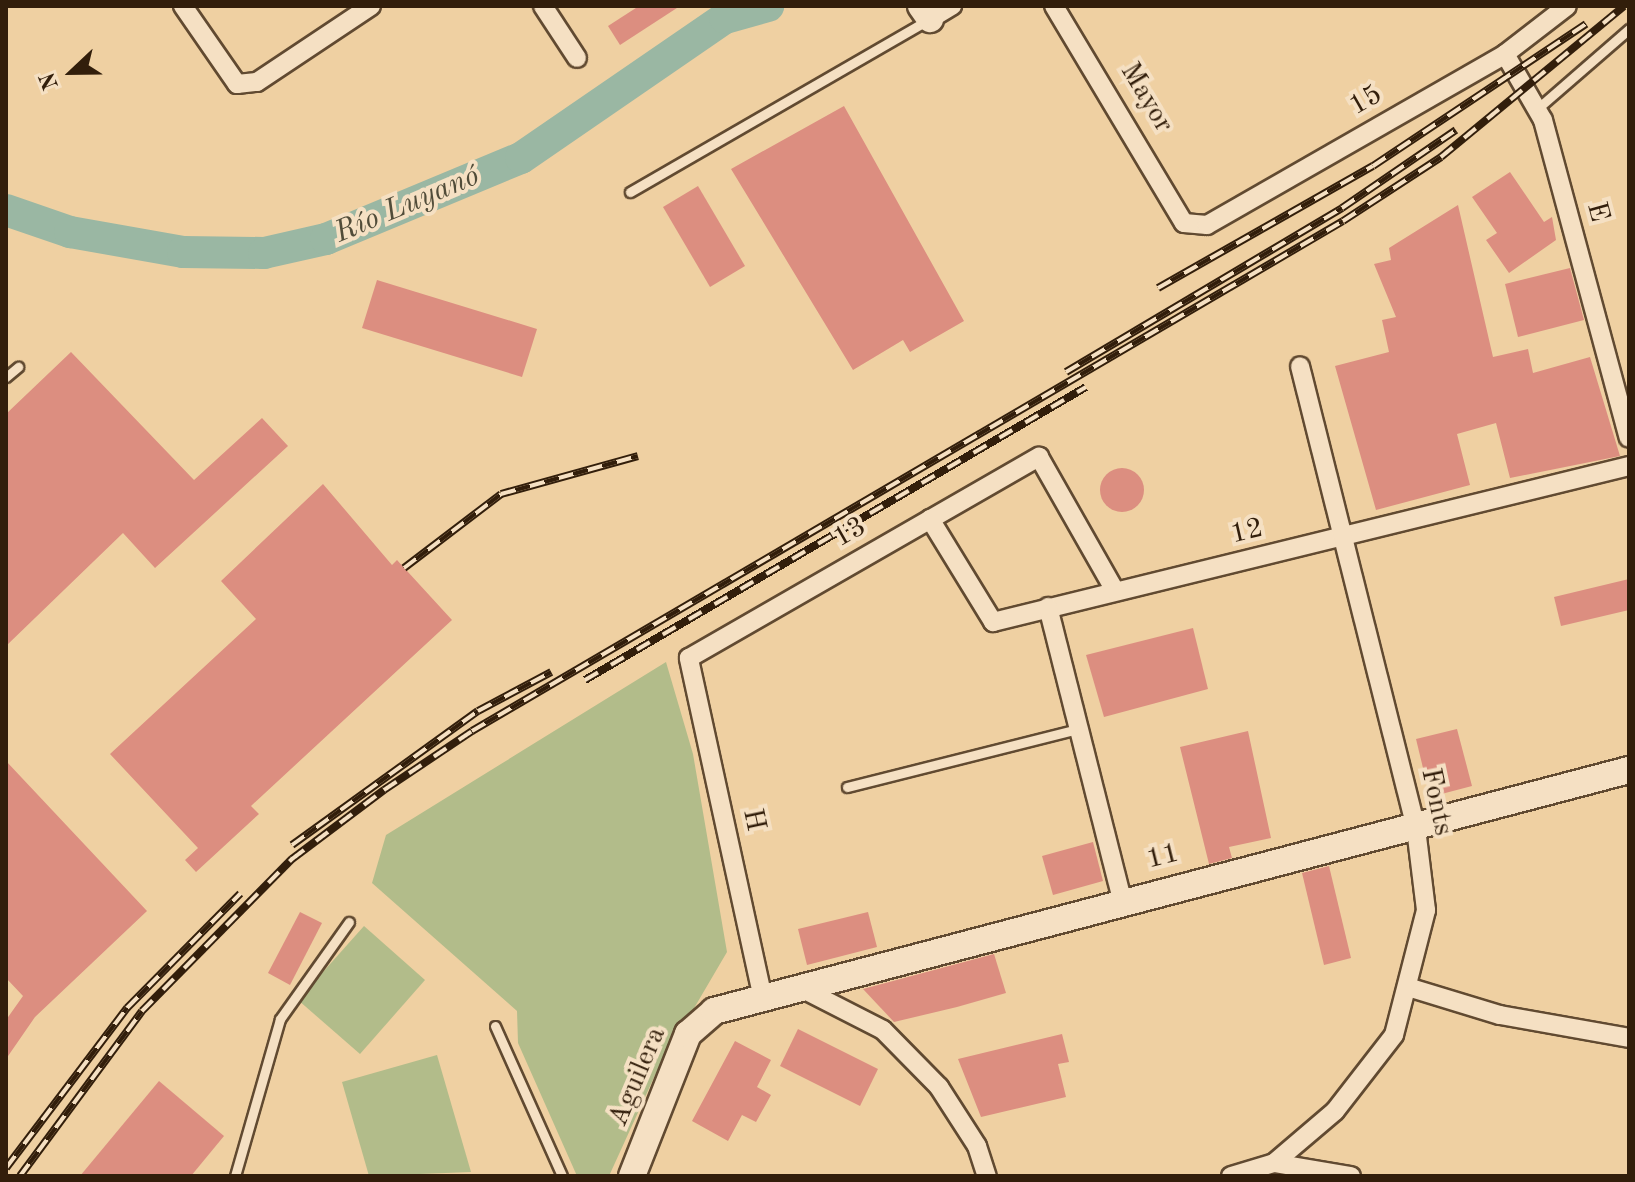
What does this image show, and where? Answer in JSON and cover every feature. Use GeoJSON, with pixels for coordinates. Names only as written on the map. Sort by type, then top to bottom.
{"type":"FeatureCollection","features":[{"type":"Feature","properties":{"kind":"street"},"geometry":{"type":"LineString","coordinates":[[183,6],[237,84],[257,82],[371,6]]}},
{"type":"Feature","properties":{"kind":"street"},"geometry":{"type":"LineString","coordinates":[[543,6],[577,58]]}},
{"type":"Feature","properties":{"kind":"street","name":"Mayor"},"geometry":{"type":"LineString","coordinates":[[1054,6],[1184,223]]}},
{"type":"Feature","properties":{"kind":"street","name":"15"},"geometry":{"type":"LineString","coordinates":[[1184,223],[1207,225],[1505,54],[1567,6]]}},
{"type":"Feature","properties":{"kind":"street","name":"E"},"geometry":{"type":"LineString","coordinates":[[1505,54],[1537,109],[1629,438]]}},
{"type":"Feature","properties":{"kind":"street","name":"Fonts"},"geometry":{"type":"LineString","coordinates":[[1231,1176],[1274,1163],[1335,1111],[1394,1035],[1411,988],[1426,910],[1416,828],[1300,366]]}},
{"type":"Feature","properties":{"kind":"street","name":"13"},"geometry":{"type":"LineString","coordinates":[[689,658],[1039,457],[1115,591]]}},
{"type":"Feature","properties":{"kind":"street","name":"12"},"geometry":{"type":"LineString","coordinates":[[930,519],[993,622],[1343,539],[1629,466]]}},
{"type":"Feature","properties":{"kind":"street"},"geometry":{"type":"LineString","coordinates":[[1048,607],[1122,900]]}},
{"type":"Feature","properties":{"kind":"street","name":"H"},"geometry":{"type":"LineString","coordinates":[[689,658],[762,994]]}},
{"type":"Feature","properties":{"kind":"street","name":"11"},"geometry":{"type":"LineString","coordinates":[[714,1011],[762,994],[799,987],[1122,900],[1416,828],[1629,770]]}},
{"type":"Feature","properties":{"kind":"street"},"geometry":{"type":"LineString","coordinates":[[799,987],[845,1005],[894,1042],[939,1087],[977,1146],[987,1176]]}},
{"type":"Feature","properties":{"kind":"street"},"geometry":{"type":"LineString","coordinates":[[1411,988],[1500,1015],[1629,1038]]}},
{"type":"Feature","properties":{"kind":"street","name":"Aguilera"},"geometry":{"type":"LineString","coordinates":[[632,1176],[688,1034],[714,1011]]}},
{"type":"Feature","properties":{"kind":"street"},"geometry":{"type":"LineString","coordinates":[[1274,1163],[1351,1176]]}},
{"type":"Feature","properties":{"kind":"lane"},"geometry":{"type":"LineString","coordinates":[[630,192],[934,10]]}},
{"type":"Feature","properties":{"kind":"lane"},"geometry":{"type":"LineString","coordinates":[[1537,109],[1629,29]]}},
{"type":"Feature","properties":{"kind":"lane"},"geometry":{"type":"LineString","coordinates":[[6,377],[18,367]]}},
{"type":"Feature","properties":{"kind":"lane"},"geometry":{"type":"LineString","coordinates":[[847,787],[1078,729]]}},
{"type":"Feature","properties":{"kind":"lane"},"geometry":{"type":"LineString","coordinates":[[235,1176],[280,1019],[349,922]]}},
{"type":"Feature","properties":{"kind":"lane"},"geometry":{"type":"LineString","coordinates":[[495,1026],[562,1176]]}},
{"type":"Feature","properties":{"kind":"green space"},"geometry":{"type":"Polygon","coordinates":[[[666,662],[693,754],[727,952],[656,1073],[609,1176],[577,1176],[518,1043],[517,1011],[372,883],[386,835],[666,662]]]}},
{"type":"Feature","properties":{"kind":"green space"},"geometry":{"type":"Polygon","coordinates":[[[364,926],[425,980],[360,1054],[298,1000],[364,926]]]}},
{"type":"Feature","properties":{"kind":"green space"},"geometry":{"type":"Polygon","coordinates":[[[437,1055],[471,1172],[369,1176],[342,1082],[437,1055]]]}},
{"type":"Feature","properties":{"kind":"building"},"geometry":{"type":"Polygon","coordinates":[[[639,6],[680,6],[620,45],[608,26],[639,6]]]}},
{"type":"Feature","properties":{"kind":"building"},"geometry":{"type":"Polygon","coordinates":[[[844,106],[964,321],[910,352],[903,340],[853,370],[731,169],[844,106]]]}},
{"type":"Feature","properties":{"kind":"building"},"geometry":{"type":"Polygon","coordinates":[[[1510,172],[1544,222],[1552,217],[1556,240],[1509,273],[1486,240],[1497,233],[1472,197],[1510,172]]]}},
{"type":"Feature","properties":{"kind":"building"},"geometry":{"type":"Polygon","coordinates":[[[698,186],[745,266],[710,287],[663,207],[698,186]]]}},
{"type":"Feature","properties":{"kind":"building"},"geometry":{"type":"Polygon","coordinates":[[[1458,205],[1493,357],[1528,349],[1533,373],[1590,357],[1620,456],[1510,478],[1496,423],[1457,434],[1470,485],[1376,510],[1335,366],[1389,352],[1382,320],[1396,317],[1374,264],[1391,260],[1389,248],[1458,205]]]}},
{"type":"Feature","properties":{"kind":"building"},"geometry":{"type":"Polygon","coordinates":[[[1570,268],[1584,320],[1518,337],[1505,284],[1570,268]]]}},
{"type":"Feature","properties":{"kind":"building"},"geometry":{"type":"Polygon","coordinates":[[[377,280],[537,329],[522,377],[362,328],[377,280]]]}},
{"type":"Feature","properties":{"kind":"building"},"geometry":{"type":"Polygon","coordinates":[[[71,352],[194,480],[262,418],[288,446],[155,568],[123,533],[6,646],[6,414],[71,352]]]}},
{"type":"Feature","properties":{"kind":"building"},"geometry":{"type":"Polygon","coordinates":[[[1122,468],[1137,475],[1144,490],[1137,505],[1122,512],[1107,505],[1100,490],[1107,475],[1122,468]]]}},
{"type":"Feature","properties":{"kind":"building"},"geometry":{"type":"Polygon","coordinates":[[[323,484],[392,565],[397,560],[452,620],[251,806],[259,814],[196,872],[185,860],[198,848],[110,754],[256,619],[221,581],[323,484]]]}},
{"type":"Feature","properties":{"kind":"building"},"geometry":{"type":"Polygon","coordinates":[[[1629,579],[1629,610],[1561,626],[1554,597],[1629,579]]]}},
{"type":"Feature","properties":{"kind":"building"},"geometry":{"type":"Polygon","coordinates":[[[1193,628],[1208,689],[1104,717],[1086,655],[1193,628]]]}},
{"type":"Feature","properties":{"kind":"building"},"geometry":{"type":"Polygon","coordinates":[[[1457,729],[1472,786],[1430,797],[1416,739],[1457,729]]]}},
{"type":"Feature","properties":{"kind":"building"},"geometry":{"type":"Polygon","coordinates":[[[1248,731],[1271,838],[1229,847],[1232,858],[1209,864],[1180,747],[1248,731]]]}},
{"type":"Feature","properties":{"kind":"building"},"geometry":{"type":"Polygon","coordinates":[[[6,761],[147,911],[35,1017],[6,1059],[6,1020],[23,996],[6,978],[6,761]]]}},
{"type":"Feature","properties":{"kind":"building"},"geometry":{"type":"Polygon","coordinates":[[[1093,842],[1103,881],[1053,895],[1042,856],[1093,842]]]}},
{"type":"Feature","properties":{"kind":"building"},"geometry":{"type":"Polygon","coordinates":[[[1329,866],[1351,958],[1324,965],[1302,873],[1329,866]]]}},
{"type":"Feature","properties":{"kind":"building"},"geometry":{"type":"Polygon","coordinates":[[[300,912],[322,923],[290,985],[268,973],[300,912]]]}},
{"type":"Feature","properties":{"kind":"building"},"geometry":{"type":"Polygon","coordinates":[[[868,912],[877,947],[807,965],[798,929],[868,912]]]}},
{"type":"Feature","properties":{"kind":"building"},"geometry":{"type":"Polygon","coordinates":[[[994,954],[1006,993],[957,1007],[894,1022],[863,989],[994,954]]]}},
{"type":"Feature","properties":{"kind":"building"},"geometry":{"type":"Polygon","coordinates":[[[798,1029],[878,1069],[860,1106],[780,1066],[798,1029]]]}},
{"type":"Feature","properties":{"kind":"building"},"geometry":{"type":"Polygon","coordinates":[[[1062,1034],[1069,1062],[1058,1064],[1066,1097],[981,1117],[958,1059],[1062,1034]]]}},
{"type":"Feature","properties":{"kind":"building"},"geometry":{"type":"Polygon","coordinates":[[[735,1041],[771,1060],[757,1087],[771,1095],[756,1122],[742,1115],[728,1141],[692,1121],[735,1041]]]}},
{"type":"Feature","properties":{"kind":"building"},"geometry":{"type":"Polygon","coordinates":[[[159,1081],[224,1136],[191,1176],[80,1176],[159,1081]]]}},
{"type":"Feature","properties":{"kind":"waterway","name":"Río Luyanó"},"geometry":{"type":"LineString","coordinates":[[6,210],[70,232],[183,252],[264,253],[326,239],[521,158],[725,18],[768,6]]}},
{"type":"Feature","properties":{"kind":"railway"},"geometry":{"type":"LineString","coordinates":[[20,1176],[142,1011],[292,859],[384,790],[472,731],[1343,221],[1441,157],[1624,6]]}},
{"type":"Feature","properties":{"kind":"railway"},"geometry":{"type":"LineString","coordinates":[[1158,288],[1373,166],[1586,24]]}},
{"type":"Feature","properties":{"kind":"railway"},"geometry":{"type":"LineString","coordinates":[[1066,372],[1342,208],[1456,130]]}},
{"type":"Feature","properties":{"kind":"railway"},"geometry":{"type":"LineString","coordinates":[[585,680],[1086,387]]}},
{"type":"Feature","properties":{"kind":"railway"},"geometry":{"type":"LineString","coordinates":[[404,568],[501,494],[638,456]]}},
{"type":"Feature","properties":{"kind":"railway"},"geometry":{"type":"LineString","coordinates":[[292,845],[478,711],[551,672]]}},
{"type":"Feature","properties":{"kind":"railway"},"geometry":{"type":"LineString","coordinates":[[6,1168],[127,1008],[240,894]]}}]}
